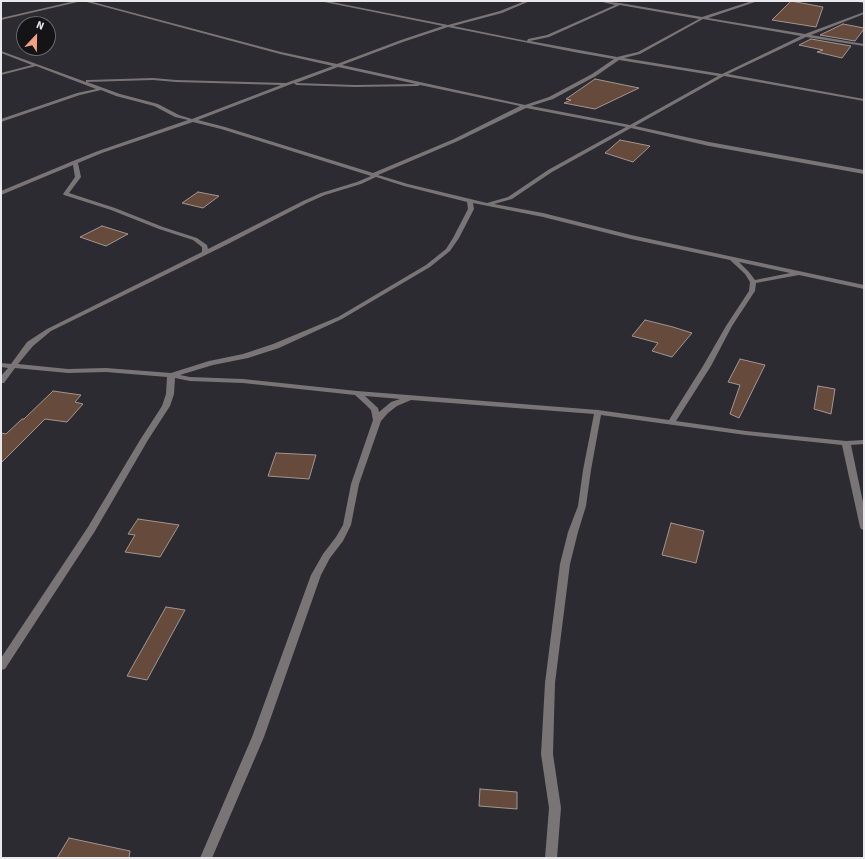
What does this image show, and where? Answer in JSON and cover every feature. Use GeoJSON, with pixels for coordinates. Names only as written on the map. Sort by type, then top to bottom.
{"type":"FeatureCollection","features":[{"type":"Feature","properties":{"kind":"street"},"geometry":{"type":"LineString","coordinates":[[1,19],[80,1]]}},
{"type":"Feature","properties":{"kind":"street"},"geometry":{"type":"LineString","coordinates":[[85,1],[281,53],[709,144],[864,172]]}},
{"type":"Feature","properties":{"kind":"street"},"geometry":{"type":"LineString","coordinates":[[321,1],[524,41],[864,100]]}},
{"type":"Feature","properties":{"kind":"street"},"geometry":{"type":"LineString","coordinates":[[1,192],[100,152],[193,120],[402,41],[448,26],[500,12],[528,1]]}},
{"type":"Feature","properties":{"kind":"street"},"geometry":{"type":"LineString","coordinates":[[600,1],[864,45]]}},
{"type":"Feature","properties":{"kind":"street"},"geometry":{"type":"LineString","coordinates":[[524,41],[548,36],[627,1]]}},
{"type":"Feature","properties":{"kind":"street"},"geometry":{"type":"LineString","coordinates":[[1,381],[30,344],[49,330],[305,202],[323,194],[359,183],[375,176],[376,173],[456,140],[525,106],[551,98],[594,75],[618,58],[639,53],[703,18],[756,1]]}},
{"type":"Feature","properties":{"kind":"street"},"geometry":{"type":"LineString","coordinates":[[859,1],[864,2]]}},
{"type":"Feature","properties":{"kind":"street"},"geometry":{"type":"LineString","coordinates":[[471,209],[510,198],[550,170],[721,76],[804,36],[864,13]]}},
{"type":"Feature","properties":{"kind":"street"},"geometry":{"type":"LineString","coordinates":[[1,52],[118,95],[156,105],[177,116],[222,128],[375,176],[470,201],[510,208],[732,259],[864,287]]}},
{"type":"Feature","properties":{"kind":"street"},"geometry":{"type":"LineString","coordinates":[[23,67],[27,61]]}},
{"type":"Feature","properties":{"kind":"street"},"geometry":{"type":"LineString","coordinates":[[1,74],[23,67],[37,65]]}},
{"type":"Feature","properties":{"kind":"street"},"geometry":{"type":"LineString","coordinates":[[77,79],[95,81],[123,81],[153,79],[176,81],[355,86],[432,85]]}},
{"type":"Feature","properties":{"kind":"street"},"geometry":{"type":"LineString","coordinates":[[1,121],[79,94],[123,81]]}},
{"type":"Feature","properties":{"kind":"street"},"geometry":{"type":"LineString","coordinates":[[75,162],[78,177],[66,194],[113,209],[194,239],[205,246],[205,253]]}},
{"type":"Feature","properties":{"kind":"street"},"geometry":{"type":"LineString","coordinates":[[358,171],[359,183]]}},
{"type":"Feature","properties":{"kind":"street"},"geometry":{"type":"LineString","coordinates":[[510,198],[510,208]]}},
{"type":"Feature","properties":{"kind":"street"},"geometry":{"type":"LineString","coordinates":[[171,375],[212,363],[245,356],[276,346],[340,318],[428,266],[448,250],[471,209],[470,201]]}},
{"type":"Feature","properties":{"kind":"street"},"geometry":{"type":"LineString","coordinates":[[732,259],[754,282]]}},
{"type":"Feature","properties":{"kind":"street"},"geometry":{"type":"LineString","coordinates":[[754,282],[802,274]]}},
{"type":"Feature","properties":{"kind":"street"},"geometry":{"type":"LineString","coordinates":[[671,422],[752,291],[754,282]]}},
{"type":"Feature","properties":{"kind":"street"},"geometry":{"type":"LineString","coordinates":[[1,365],[68,371],[106,370],[171,375],[190,379],[243,381],[357,393],[598,412],[746,433],[846,443],[864,442]]}},
{"type":"Feature","properties":{"kind":"street"},"geometry":{"type":"LineString","coordinates":[[1,666],[92,529],[144,440],[166,406],[170,394],[171,375]]}},
{"type":"Feature","properties":{"kind":"street"},"geometry":{"type":"LineString","coordinates":[[357,393],[375,410],[377,420]]}},
{"type":"Feature","properties":{"kind":"street"},"geometry":{"type":"LineString","coordinates":[[206,858],[258,737],[316,575],[326,556],[340,540],[347,525],[355,484],[377,420],[394,404],[410,397]]}},
{"type":"Feature","properties":{"kind":"street"},"geometry":{"type":"LineString","coordinates":[[551,858],[555,808],[547,754],[550,683],[565,564],[573,532],[582,506],[598,412]]}},
{"type":"Feature","properties":{"kind":"street"},"geometry":{"type":"LineString","coordinates":[[846,443],[864,527]]}},
{"type":"Feature","properties":{"kind":"building"},"geometry":{"type":"Polygon","coordinates":[[[791,1],[823,7],[816,27],[772,20],[791,1]]]}},
{"type":"Feature","properties":{"kind":"building"},"geometry":{"type":"Polygon","coordinates":[[[843,24],[864,29],[855,41],[820,35],[843,24]]]}},
{"type":"Feature","properties":{"kind":"building"},"geometry":{"type":"Polygon","coordinates":[[[811,39],[851,46],[842,58],[817,52],[823,50],[799,45],[811,39]]]}},
{"type":"Feature","properties":{"kind":"building"},"geometry":{"type":"Polygon","coordinates":[[[595,79],[639,88],[595,109],[564,103],[571,100],[566,99],[595,79]]]}},
{"type":"Feature","properties":{"kind":"building"},"geometry":{"type":"Polygon","coordinates":[[[620,140],[650,146],[633,162],[605,153],[620,140]]]}},
{"type":"Feature","properties":{"kind":"building"},"geometry":{"type":"Polygon","coordinates":[[[198,192],[219,196],[203,208],[182,203],[198,192]]]}},
{"type":"Feature","properties":{"kind":"building"},"geometry":{"type":"Polygon","coordinates":[[[102,226],[128,234],[106,246],[80,237],[102,226]]]}},
{"type":"Feature","properties":{"kind":"building"},"geometry":{"type":"Polygon","coordinates":[[[645,320],[692,333],[672,357],[652,351],[658,343],[632,336],[645,320]]]}},
{"type":"Feature","properties":{"kind":"building"},"geometry":{"type":"Polygon","coordinates":[[[740,359],[765,365],[739,418],[730,414],[740,385],[728,382],[740,359]]]}},
{"type":"Feature","properties":{"kind":"building"},"geometry":{"type":"Polygon","coordinates":[[[818,386],[835,389],[831,414],[814,409],[818,386]]]}},
{"type":"Feature","properties":{"kind":"building"},"geometry":{"type":"Polygon","coordinates":[[[53,391],[81,395],[75,402],[83,404],[67,422],[45,419],[1,463],[1,433],[6,434],[53,391]]]}},
{"type":"Feature","properties":{"kind":"building"},"geometry":{"type":"Polygon","coordinates":[[[276,453],[316,455],[309,479],[268,476],[276,453]]]}},
{"type":"Feature","properties":{"kind":"building"},"geometry":{"type":"Polygon","coordinates":[[[138,519],[179,525],[160,557],[125,552],[135,535],[128,534],[138,519]]]}},
{"type":"Feature","properties":{"kind":"building"},"geometry":{"type":"Polygon","coordinates":[[[671,523],[704,531],[696,563],[662,555],[671,523]]]}},
{"type":"Feature","properties":{"kind":"building"},"geometry":{"type":"Polygon","coordinates":[[[166,607],[185,610],[147,680],[127,676],[166,607]]]}},
{"type":"Feature","properties":{"kind":"building"},"geometry":{"type":"Polygon","coordinates":[[[480,789],[517,792],[517,809],[479,806],[480,789]]]}},
{"type":"Feature","properties":{"kind":"building"},"geometry":{"type":"Polygon","coordinates":[[[69,838],[130,851],[129,858],[57,858],[69,838]]]}}]}
